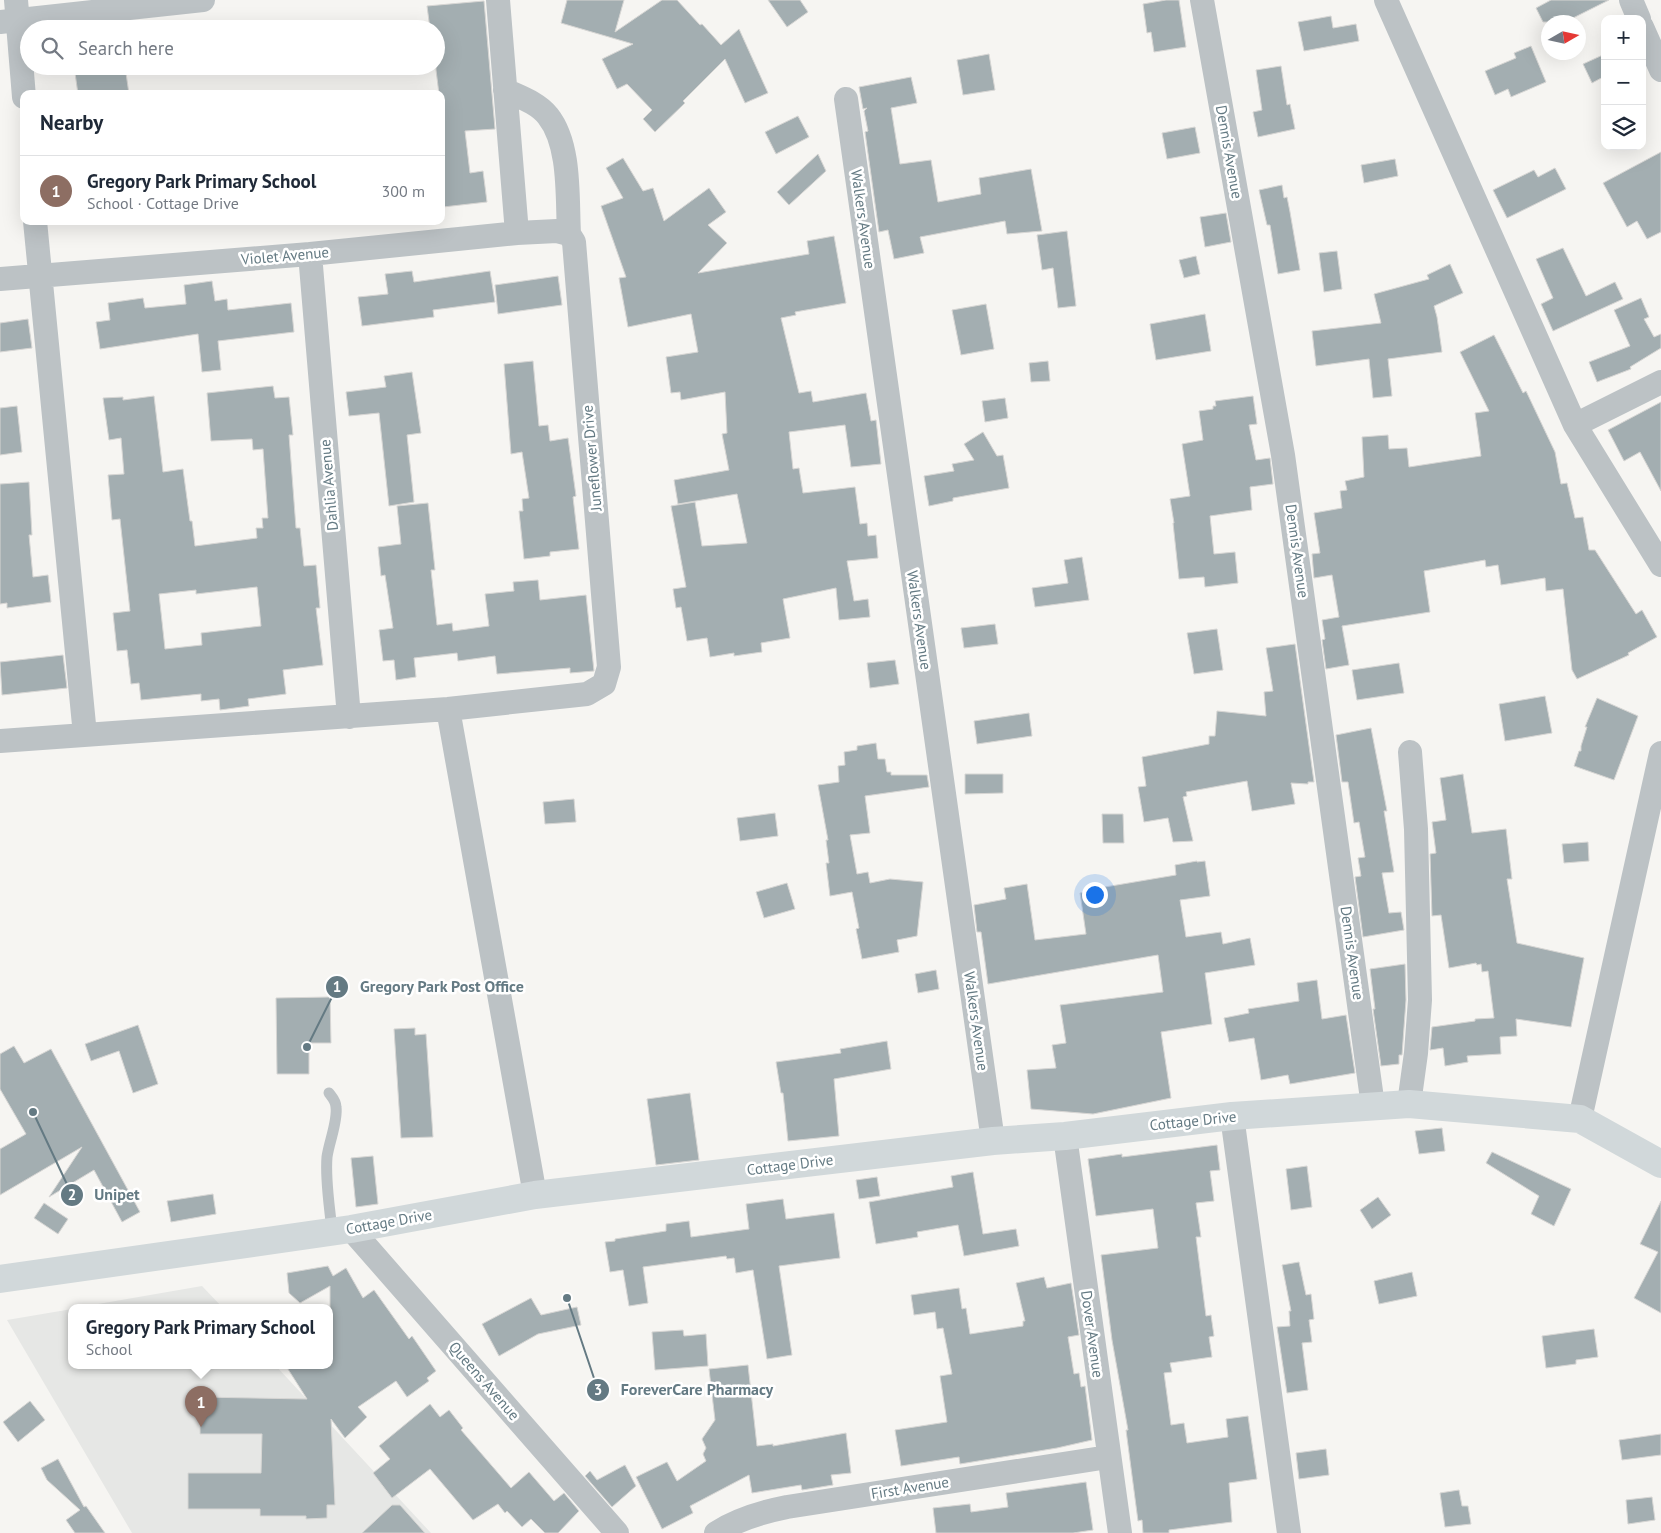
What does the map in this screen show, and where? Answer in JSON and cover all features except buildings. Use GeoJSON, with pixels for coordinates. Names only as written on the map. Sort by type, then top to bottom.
{"type":"FeatureCollection","features":[{"type":"Feature","properties":{"kind":"street"},"geometry":{"type":"LineString","coordinates":[[20,71],[11,14],[203,0]]}},
{"type":"Feature","properties":{"kind":"street"},"geometry":{"type":"LineString","coordinates":[[498,0],[517,232]]}},
{"type":"Feature","properties":{"kind":"street","name":"Dennis Avenue"},"geometry":{"type":"LineString","coordinates":[[1202,0],[1283,455],[1373,1106]]}},
{"type":"Feature","properties":{"kind":"street"},"geometry":{"type":"LineString","coordinates":[[1386,0],[1575,425],[1661,565]]}},
{"type":"Feature","properties":{"kind":"street"},"geometry":{"type":"LineString","coordinates":[[1630,0],[1637,15]]}},
{"type":"Feature","properties":{"kind":"street"},"geometry":{"type":"LineString","coordinates":[[1646,36],[1661,70]]}},
{"type":"Feature","properties":{"kind":"street"},"geometry":{"type":"LineString","coordinates":[[21,75],[23,90]]}},
{"type":"Feature","properties":{"kind":"street","name":"Juneflower Drive"},"geometry":{"type":"LineString","coordinates":[[448,709],[587,694],[604,684],[609,668],[574,242],[569,234],[566,172],[560,138],[548,116],[531,102],[505,90]]}},
{"type":"Feature","properties":{"kind":"street","name":"Walkers Avenue"},"geometry":{"type":"LineString","coordinates":[[846,99],[993,1141]]}},
{"type":"Feature","properties":{"kind":"street"},"geometry":{"type":"LineString","coordinates":[[35,225],[85,734]]}},
{"type":"Feature","properties":{"kind":"street","name":"Violet Avenue"},"geometry":{"type":"LineString","coordinates":[[0,279],[310,254],[517,232],[558,230],[569,234]]}},
{"type":"Feature","properties":{"kind":"street","name":"Dahlia Avenue"},"geometry":{"type":"LineString","coordinates":[[310,254],[348,717]]}},
{"type":"Feature","properties":{"kind":"street"},"geometry":{"type":"LineString","coordinates":[[1575,425],[1661,382]]}},
{"type":"Feature","properties":{"kind":"street"},"geometry":{"type":"LineString","coordinates":[[0,741],[448,709],[535,1195]]}},
{"type":"Feature","properties":{"kind":"street"},"geometry":{"type":"LineString","coordinates":[[1409,1104],[1416,1053],[1420,1000],[1416,829],[1410,752]]}},
{"type":"Feature","properties":{"kind":"street"},"geometry":{"type":"LineString","coordinates":[[1661,753],[1580,1119],[1661,1164]]}},
{"type":"Feature","properties":{"kind":"street","name":"Cottage Drive"},"geometry":{"type":"LineString","coordinates":[[2,1275],[341,1231],[535,1195],[993,1141],[1065,1136],[1232,1116],[1409,1104],[1580,1119]]}},
{"type":"Feature","properties":{"kind":"street"},"geometry":{"type":"LineString","coordinates":[[1232,1116],[1288,1533]]}},
{"type":"Feature","properties":{"kind":"street","name":"Dover Avenue"},"geometry":{"type":"LineString","coordinates":[[1065,1136],[1120,1533]]}},
{"type":"Feature","properties":{"kind":"street","name":"Queens Avenue"},"geometry":{"type":"LineString","coordinates":[[341,1231],[617,1533]]}},
{"type":"Feature","properties":{"kind":"street","name":"First Avenue"},"geometry":{"type":"LineString","coordinates":[[716,1533],[759,1513],[787,1507],[1108,1457]]}},
{"type":"Feature","properties":{"kind":"lane"},"geometry":{"type":"LineString","coordinates":[[329,1093],[336,1106],[336,1120],[331,1134],[327,1159],[328,1185],[341,1231]]}},
{"type":"Feature","properties":{"kind":"shaded area"},"geometry":{"type":"Polygon","coordinates":[[[202,1286],[219,1304],[98,1304],[202,1286]]]}},
{"type":"Feature","properties":{"kind":"shaded area"},"geometry":{"type":"Polygon","coordinates":[[[68,1310],[68,1369],[279,1369],[431,1533],[132,1533],[7,1320],[68,1310]]]}},
{"type":"Feature","properties":{"kind":"place","name":"Gregory Park Post Office"},"geometry":{"type":"Point","coordinates":[307,1047]}},
{"type":"Feature","properties":{"kind":"place","name":"Unipet"},"geometry":{"type":"Point","coordinates":[33,1112]}},
{"type":"Feature","properties":{"kind":"place","name":"ForeverCare Pharmacy"},"geometry":{"type":"Point","coordinates":[567,1298]}},
{"type":"Feature","properties":{"kind":"place","name":"Gregory Park Primary School"},"geometry":{"type":"Point","coordinates":[201,1427]}}]}
